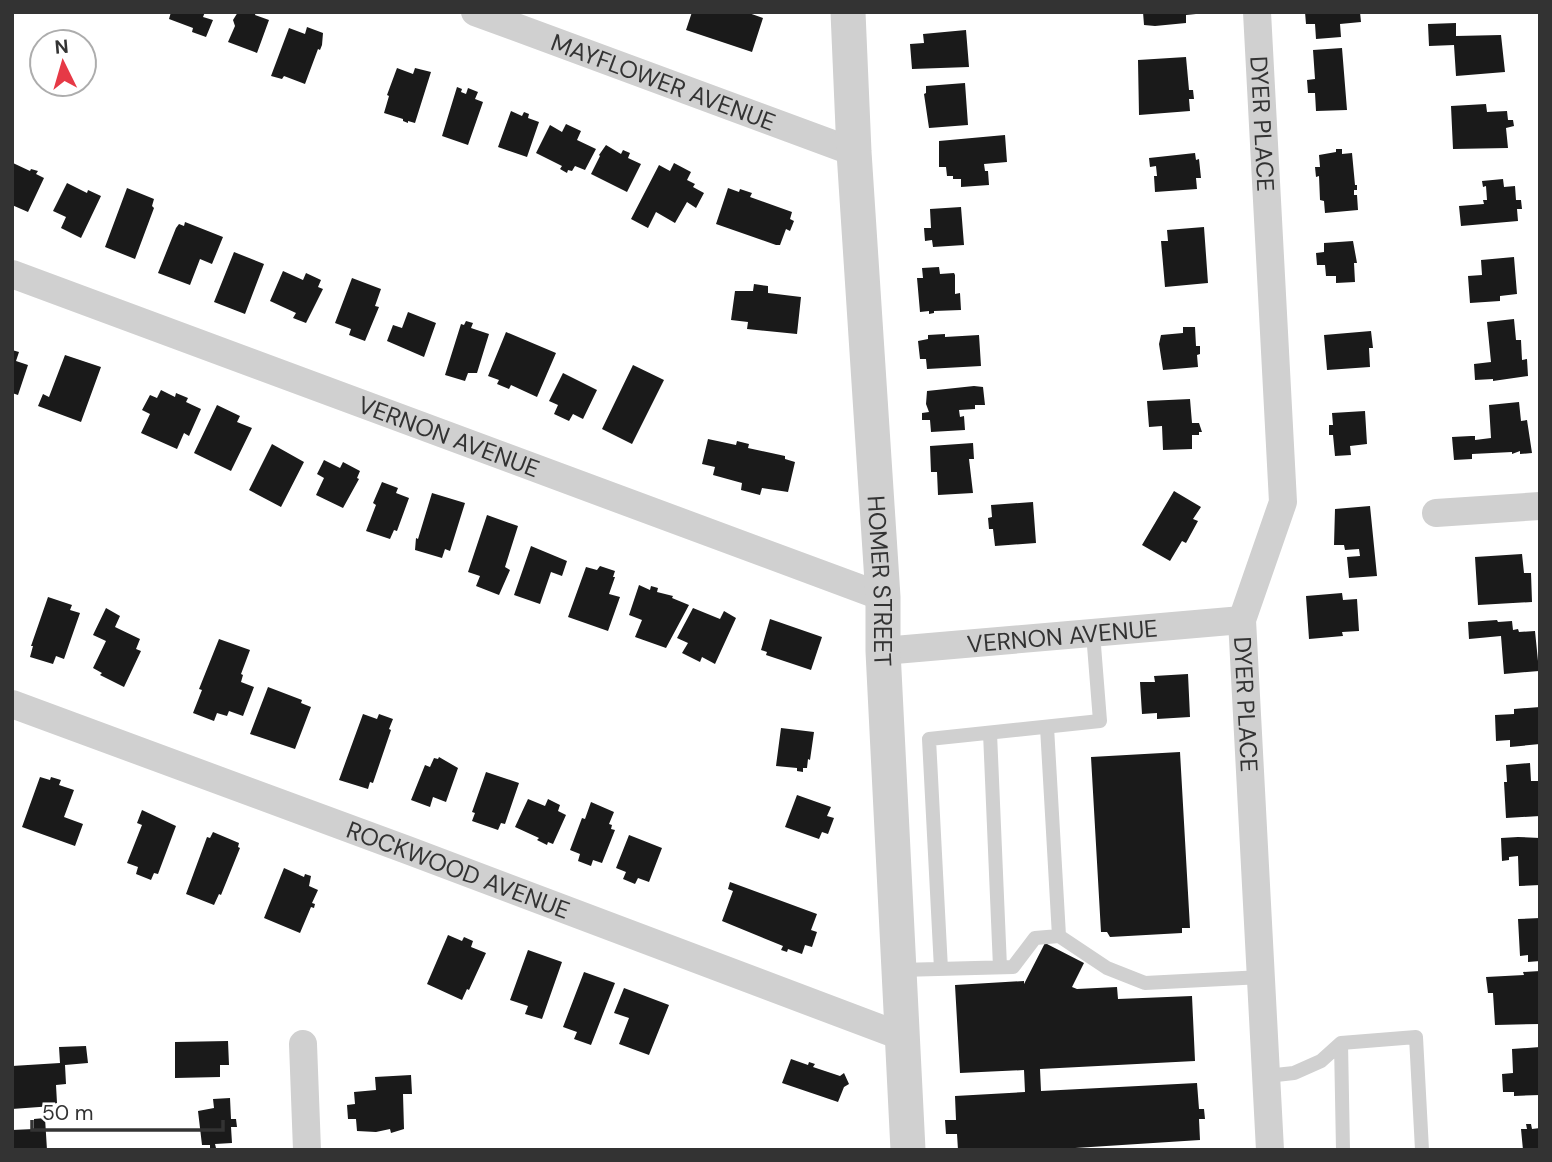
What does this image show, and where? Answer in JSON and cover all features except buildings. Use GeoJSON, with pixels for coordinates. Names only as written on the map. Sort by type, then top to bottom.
{"type":"FeatureCollection","features":[{"type":"Feature","properties":{"kind":"street","name":"MAYFLOWER AVENUE"},"geometry":{"type":"LineString","coordinates":[[474,12],[853,152]]}},
{"type":"Feature","properties":{"kind":"street","name":"HOMER STREET"},"geometry":{"type":"LineString","coordinates":[[848,12],[853,152],[883,597],[883,651],[908,1150]]}},
{"type":"Feature","properties":{"kind":"street","name":"DYER PLACE"},"geometry":{"type":"LineString","coordinates":[[1257,12],[1283,502],[1242,620],[1270,1150]]}},
{"type":"Feature","properties":{"kind":"street","name":"VERNON AVENUE"},"geometry":{"type":"LineString","coordinates":[[12,274],[883,597]]}},
{"type":"Feature","properties":{"kind":"street"},"geometry":{"type":"LineString","coordinates":[[1436,513],[1540,506]]}},
{"type":"Feature","properties":{"kind":"street","name":"VERNON AVENUE"},"geometry":{"type":"LineString","coordinates":[[883,651],[1242,620]]}},
{"type":"Feature","properties":{"kind":"street","name":"ROCKWOOD AVENUE"},"geometry":{"type":"LineString","coordinates":[[12,704],[410,850],[903,1037]]}},
{"type":"Feature","properties":{"kind":"street"},"geometry":{"type":"LineString","coordinates":[[303,1044],[307,1150]]}},
{"type":"Feature","properties":{"kind":"lane"},"geometry":{"type":"LineString","coordinates":[[942,970],[929,739],[1100,722],[1093,633]]}},
{"type":"Feature","properties":{"kind":"lane"},"geometry":{"type":"LineString","coordinates":[[1047,727],[1059,936]]}},
{"type":"Feature","properties":{"kind":"lane"},"geometry":{"type":"LineString","coordinates":[[990,733],[1000,967]]}},
{"type":"Feature","properties":{"kind":"lane"},"geometry":{"type":"LineString","coordinates":[[900,970],[1013,967],[1035,937],[1059,936],[1107,968],[1145,983],[1262,977]]}},
{"type":"Feature","properties":{"kind":"lane"},"geometry":{"type":"LineString","coordinates":[[1267,1076],[1294,1073],[1321,1061],[1341,1043],[1416,1037],[1422,1150]]}},
{"type":"Feature","properties":{"kind":"lane"},"geometry":{"type":"LineString","coordinates":[[1341,1043],[1343,1150]]}}]}
